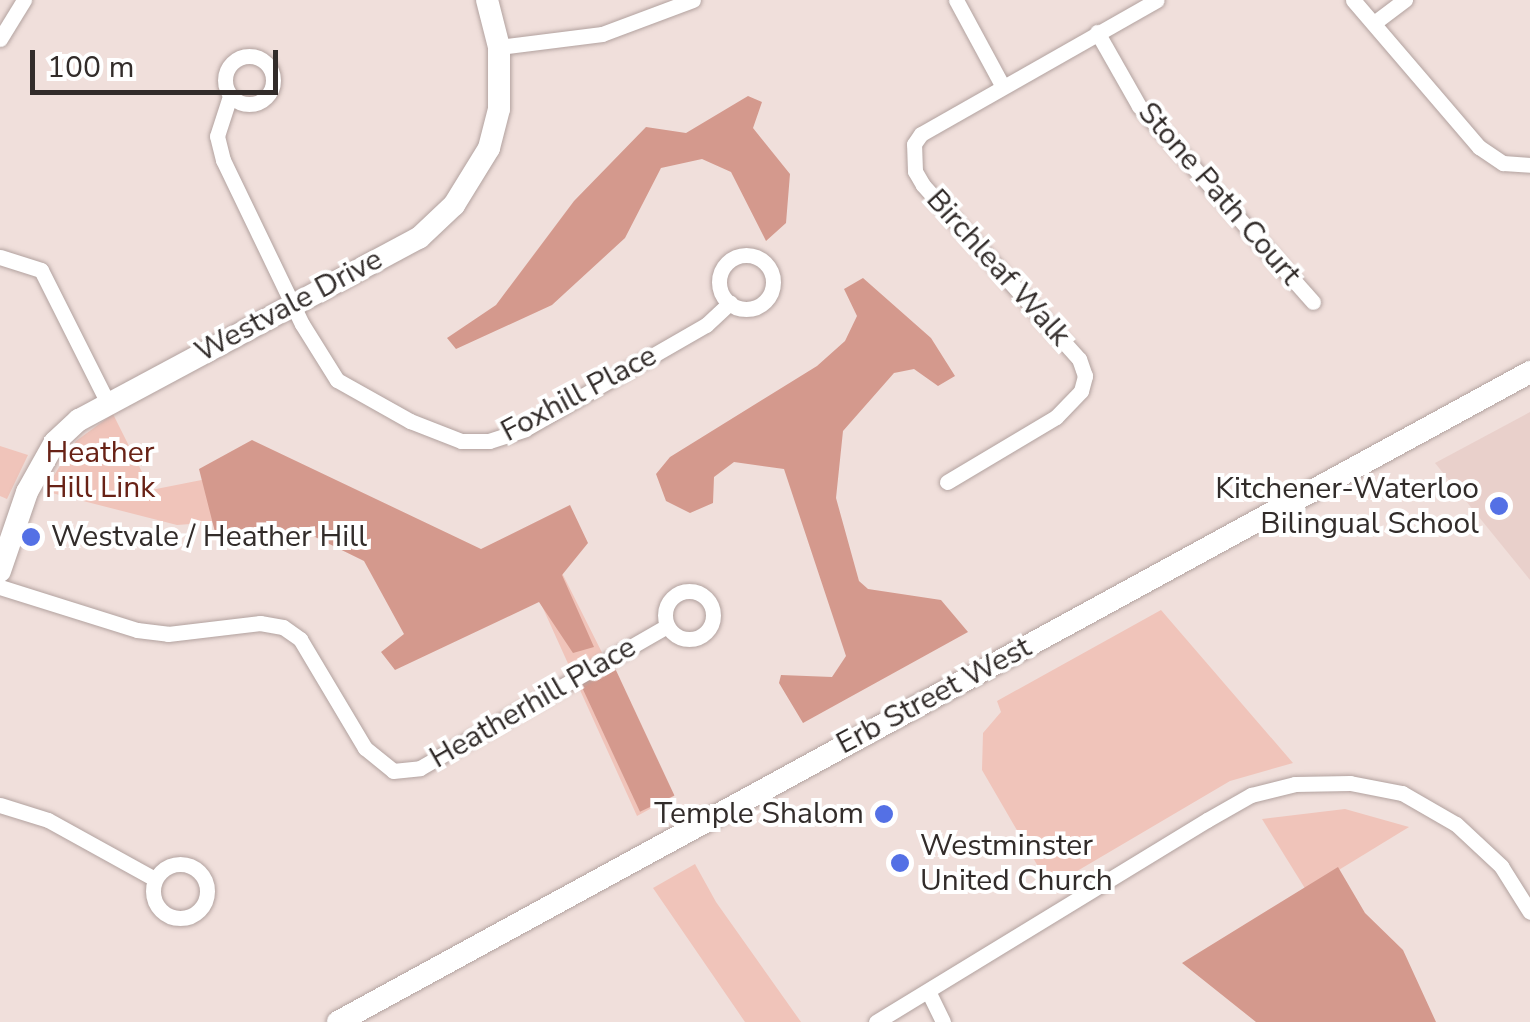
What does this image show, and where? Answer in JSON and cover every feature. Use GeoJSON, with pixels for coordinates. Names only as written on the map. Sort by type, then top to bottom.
{"type":"FeatureCollection","features":[{"type":"Feature","properties":{"kind":"main road","name":"Westvale Drive"},"geometry":{"type":"LineString","coordinates":[[0,571],[26,492],[55,442],[107,401],[418,238],[454,205],[490,148],[499,110],[499,48],[486,0]]}},
{"type":"Feature","properties":{"kind":"main road","name":"Erb Street West"},"geometry":{"type":"LineString","coordinates":[[338,1022],[1530,372]]}},
{"type":"Feature","properties":{"kind":"street"},"geometry":{"type":"LineString","coordinates":[[0,38],[24,0]]}},
{"type":"Feature","properties":{"kind":"street"},"geometry":{"type":"LineString","coordinates":[[499,48],[602,34],[693,0]]}},
{"type":"Feature","properties":{"kind":"street"},"geometry":{"type":"LineString","coordinates":[[956,0],[1002,85]]}},
{"type":"Feature","properties":{"kind":"street","name":"Birchleaf Walk"},"geometry":{"type":"LineString","coordinates":[[948,482],[1056,417],[1081,390],[1085,376],[1079,358],[915,172],[921,134],[1157,0]]}},
{"type":"Feature","properties":{"kind":"street"},"geometry":{"type":"LineString","coordinates":[[1353,0],[1479,146],[1503,163],[1530,166]]}},
{"type":"Feature","properties":{"kind":"street"},"geometry":{"type":"LineString","coordinates":[[1374,24],[1405,0]]}},
{"type":"Feature","properties":{"kind":"street","name":"Stone Path Court"},"geometry":{"type":"LineString","coordinates":[[1097,32],[1139,106],[1313,302]]}},
{"type":"Feature","properties":{"kind":"street","name":"Foxhill Place"},"geometry":{"type":"LineString","coordinates":[[230,96],[217,136],[223,160],[323,361],[357,396],[462,441],[489,441],[621,376],[730,303]]}},
{"type":"Feature","properties":{"kind":"street"},"geometry":{"type":"LineString","coordinates":[[0,257],[41,270],[107,401]]}},
{"type":"Feature","properties":{"kind":"street","name":"Heatherhill Place"},"geometry":{"type":"LineString","coordinates":[[0,587],[137,630],[283,627],[300,640],[364,748],[393,771],[420,768],[668,626]]}},
{"type":"Feature","properties":{"kind":"street"},"geometry":{"type":"LineString","coordinates":[[876,1022],[1251,795],[1295,784],[1350,783],[1402,792],[1456,824],[1490,856],[1530,912]]}},
{"type":"Feature","properties":{"kind":"street"},"geometry":{"type":"LineString","coordinates":[[0,805],[48,820],[155,879]]}},
{"type":"Feature","properties":{"kind":"street"},"geometry":{"type":"LineString","coordinates":[[928,991],[943,1022]]}},
{"type":"Feature","properties":{"kind":"shaded area"},"geometry":{"type":"Polygon","coordinates":[[[748,96],[762,102],[753,128],[790,174],[786,223],[766,241],[731,172],[702,159],[661,168],[625,238],[552,305],[456,349],[447,338],[496,305],[574,201],[646,127],[686,133],[748,96]]]}},
{"type":"Feature","properties":{"kind":"shaded area"},"geometry":{"type":"Polygon","coordinates":[[[863,278],[931,338],[955,376],[938,386],[914,369],[894,373],[843,431],[836,498],[859,581],[868,589],[941,600],[968,632],[803,723],[779,683],[781,675],[832,677],[846,656],[784,469],[734,462],[714,477],[713,503],[690,513],[666,501],[656,474],[670,457],[817,366],[845,341],[857,316],[844,289],[863,278]]]}},
{"type":"Feature","properties":{"kind":"shaded area","name":"Kitchener-Waterloo Bilingual School"},"geometry":{"type":"Polygon","coordinates":[[[1530,412],[1530,580],[1435,463],[1530,412]]]}},
{"type":"Feature","properties":{"kind":"shaded area"},"geometry":{"type":"Polygon","coordinates":[[[252,440],[481,549],[570,505],[588,543],[562,575],[594,647],[573,653],[539,602],[395,670],[381,652],[404,634],[364,561],[311,535],[215,532],[199,469],[252,440]]]}},
{"type":"Feature","properties":{"kind":"shaded area"},"geometry":{"type":"Polygon","coordinates":[[[614,666],[674,796],[640,812],[580,682],[614,666]]]}},
{"type":"Feature","properties":{"kind":"shaded area"},"geometry":{"type":"Polygon","coordinates":[[[1338,867],[1365,913],[1403,950],[1436,1022],[1256,1022],[1182,963],[1338,867]]]}},
{"type":"Feature","properties":{"kind":"green space","name":"Heather Hill Link"},"geometry":{"type":"Polygon","coordinates":[[[113,414],[151,490],[272,466],[470,558],[553,555],[674,796],[637,816],[532,584],[261,519],[177,525],[44,491],[76,441],[113,414]]]}},
{"type":"Feature","properties":{"kind":"green space"},"geometry":{"type":"Polygon","coordinates":[[[0,446],[28,455],[7,499],[0,496],[0,446]]]}},
{"type":"Feature","properties":{"kind":"green space"},"geometry":{"type":"Polygon","coordinates":[[[1161,610],[1293,763],[1230,781],[1050,887],[982,770],[983,733],[1001,712],[997,701],[1161,610]]]}},
{"type":"Feature","properties":{"kind":"green space"},"geometry":{"type":"Polygon","coordinates":[[[1345,809],[1409,827],[1306,890],[1262,819],[1345,809]]]}},
{"type":"Feature","properties":{"kind":"green space"},"geometry":{"type":"Polygon","coordinates":[[[695,864],[716,902],[801,1022],[745,1022],[653,888],[695,864]]]}},
{"type":"Feature","properties":{"kind":"place","name":"Kitchener-Waterloo Bilingual School"},"geometry":{"type":"Point","coordinates":[1499,506]}},
{"type":"Feature","properties":{"kind":"place","name":"Westvale / Heather Hill"},"geometry":{"type":"Point","coordinates":[31,537]}},
{"type":"Feature","properties":{"kind":"place","name":"Temple Shalom"},"geometry":{"type":"Point","coordinates":[884,814]}},
{"type":"Feature","properties":{"kind":"place","name":"Westminster United Church"},"geometry":{"type":"Point","coordinates":[900,863]}}]}
